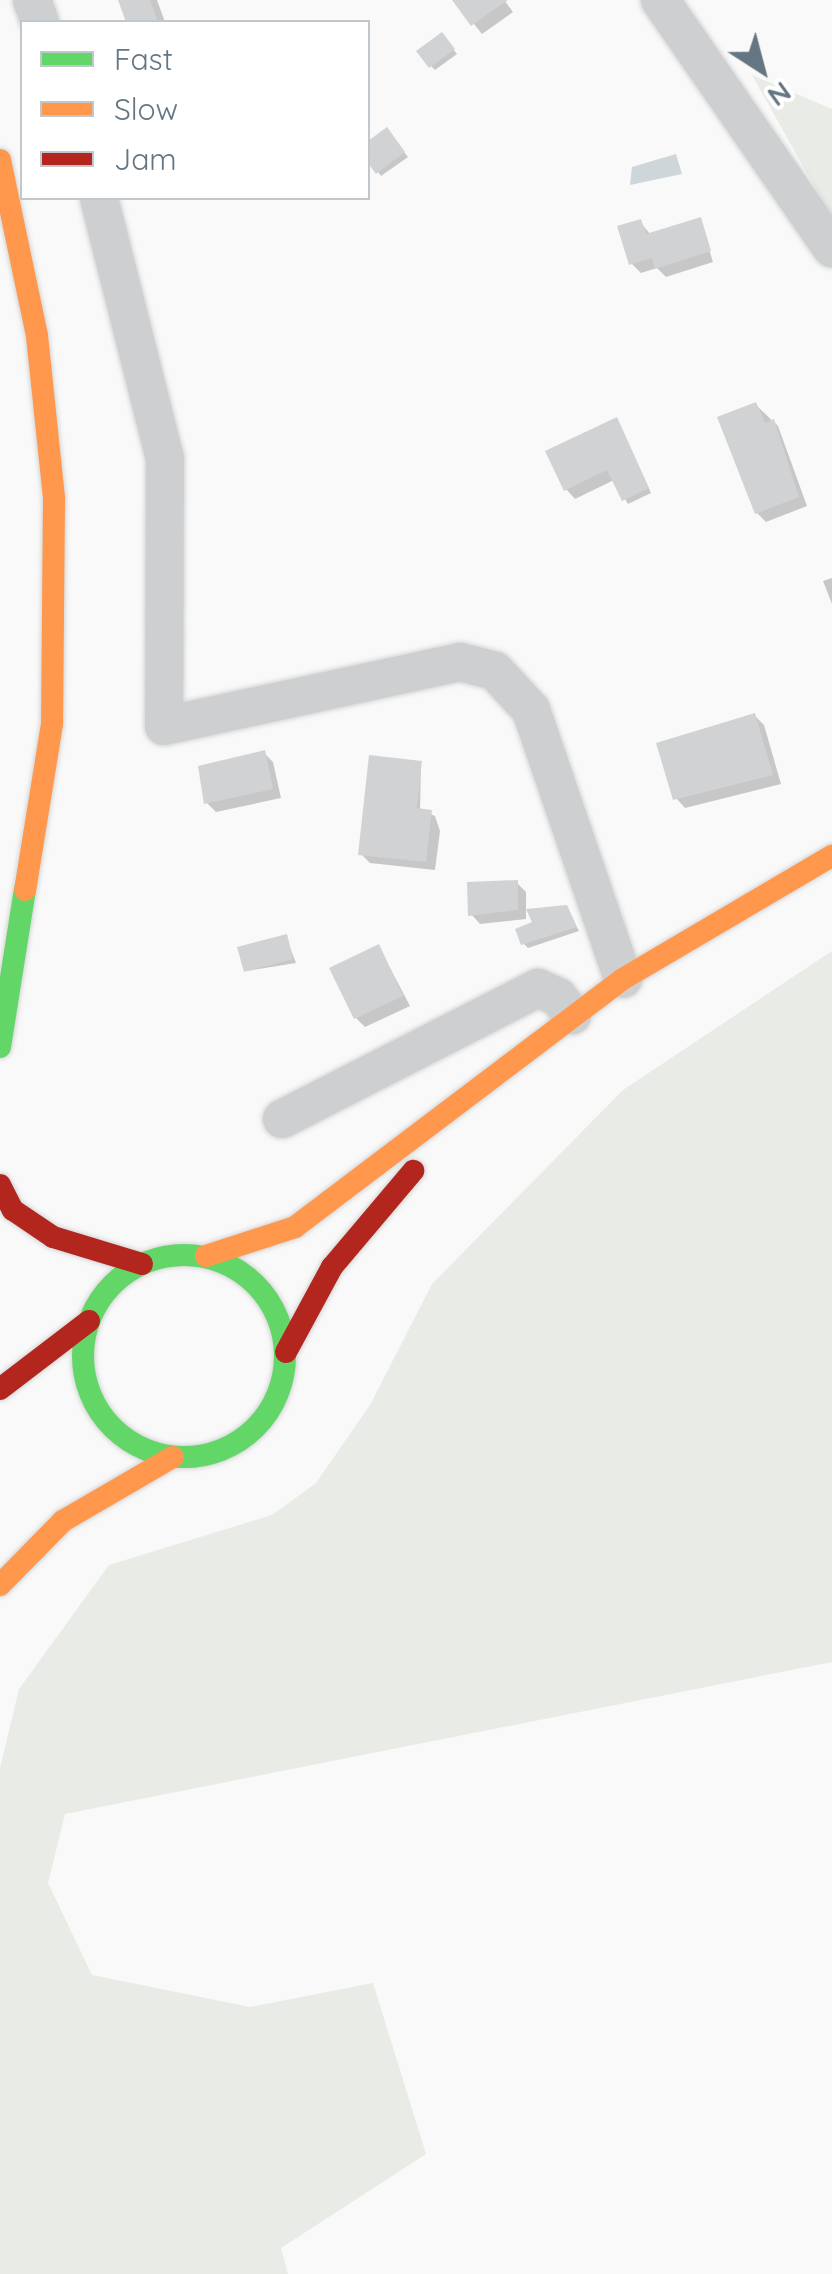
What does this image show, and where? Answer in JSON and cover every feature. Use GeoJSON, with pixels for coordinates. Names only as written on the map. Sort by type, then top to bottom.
{"type":"FeatureCollection","features":[{"type":"Feature","properties":{"kind":"main road"},"geometry":{"type":"LineString","coordinates":[[0,160],[37,336],[54,518],[52,724],[0,1047]]}},
{"type":"Feature","properties":{"kind":"main road"},"geometry":{"type":"LineString","coordinates":[[0,1389],[89,1320],[119,1277],[142,1264],[173,1255],[206,1256],[296,1227],[623,979],[832,856]]}},
{"type":"Feature","properties":{"kind":"main road"},"geometry":{"type":"LineString","coordinates":[[89,1320],[82,1353],[87,1386],[102,1416],[133,1443],[173,1457],[207,1454],[240,1441],[264,1418],[280,1387],[286,1352],[362,1225],[525,1055]]}},
{"type":"Feature","properties":{"kind":"main road"},"geometry":{"type":"LineString","coordinates":[[0,1186],[14,1210],[53,1237],[142,1264]]}},
{"type":"Feature","properties":{"kind":"main road"},"geometry":{"type":"LineString","coordinates":[[206,1256],[236,1269],[262,1290],[279,1320],[286,1352]]}},
{"type":"Feature","properties":{"kind":"main road"},"geometry":{"type":"LineString","coordinates":[[0,1402],[28,1401]]}},
{"type":"Feature","properties":{"kind":"main road"},"geometry":{"type":"LineString","coordinates":[[74,1407],[102,1416]]}},
{"type":"Feature","properties":{"kind":"main road"},"geometry":{"type":"LineString","coordinates":[[0,1585],[63,1520],[173,1457]]}},
{"type":"Feature","properties":{"kind":"street"},"geometry":{"type":"LineString","coordinates":[[660,0],[832,248]]}},
{"type":"Feature","properties":{"kind":"street"},"geometry":{"type":"LineString","coordinates":[[100,200],[165,459],[164,726],[460,662],[495,671],[532,710],[623,979]]}},
{"type":"Feature","properties":{"kind":"street"},"geometry":{"type":"LineString","coordinates":[[282,1119],[538,988],[558,996],[572,1015]]}},
{"type":"Feature","properties":{"kind":"shaded area"},"geometry":{"type":"Polygon","coordinates":[[[752,75],[832,109],[832,218],[752,75]]]}},
{"type":"Feature","properties":{"kind":"shaded area"},"geometry":{"type":"Polygon","coordinates":[[[676,154],[682,174],[630,185],[632,167],[676,154]]]}},
{"type":"Feature","properties":{"kind":"shaded area"},"geometry":{"type":"Polygon","coordinates":[[[832,951],[832,1662],[65,1814],[48,1883],[92,1975],[250,2007],[373,1983],[426,2154],[281,2248],[288,2274],[0,2274],[0,1768],[19,1689],[109,1565],[272,1515],[316,1483],[370,1405],[432,1284],[623,1090],[832,951]]]}},
{"type":"Feature","properties":{"kind":"building"},"geometry":{"type":"Polygon","coordinates":[[[118,0],[150,0],[157,20],[125,20],[118,0]]]}},
{"type":"Feature","properties":{"kind":"building"},"geometry":{"type":"Polygon","coordinates":[[[452,0],[508,0],[471,26],[452,0]]]}},
{"type":"Feature","properties":{"kind":"building"},"geometry":{"type":"Polygon","coordinates":[[[442,32],[455,49],[429,68],[416,51],[442,32]]]}},
{"type":"Feature","properties":{"kind":"building"},"geometry":{"type":"Polygon","coordinates":[[[387,127],[405,152],[376,174],[370,166],[370,140],[387,127]]]}},
{"type":"Feature","properties":{"kind":"building"},"geometry":{"type":"Polygon","coordinates":[[[701,217],[711,251],[655,269],[652,258],[629,265],[617,226],[641,219],[646,234],[701,217]]]}},
{"type":"Feature","properties":{"kind":"building"},"geometry":{"type":"Polygon","coordinates":[[[756,402],[765,423],[774,419],[799,497],[755,514],[717,417],[756,402]]]}},
{"type":"Feature","properties":{"kind":"building"},"geometry":{"type":"Polygon","coordinates":[[[617,417],[649,488],[622,501],[607,470],[564,491],[545,451],[617,417]]]}},
{"type":"Feature","properties":{"kind":"building"},"geometry":{"type":"Polygon","coordinates":[[[755,713],[773,775],[673,800],[656,743],[755,713]]]}},
{"type":"Feature","properties":{"kind":"building"},"geometry":{"type":"Polygon","coordinates":[[[265,750],[273,789],[204,804],[198,766],[265,750]]]}},
{"type":"Feature","properties":{"kind":"building"},"geometry":{"type":"Polygon","coordinates":[[[369,755],[422,761],[417,808],[432,810],[426,862],[358,855],[369,755]]]}},
{"type":"Feature","properties":{"kind":"building"},"geometry":{"type":"Polygon","coordinates":[[[518,880],[518,910],[468,916],[467,882],[518,880]]]}},
{"type":"Feature","properties":{"kind":"building"},"geometry":{"type":"Polygon","coordinates":[[[567,905],[577,927],[521,945],[515,929],[532,922],[526,909],[567,905]]]}},
{"type":"Feature","properties":{"kind":"building"},"geometry":{"type":"Polygon","coordinates":[[[287,934],[293,959],[244,972],[237,947],[287,934]]]}},
{"type":"Feature","properties":{"kind":"building"},"geometry":{"type":"Polygon","coordinates":[[[379,944],[403,996],[354,1019],[329,968],[379,944]]]}},
{"type":"Feature","properties":{"kind":"traffic: fast"},"geometry":{"type":"LineString","coordinates":[[0,1047],[25,890]]}},
{"type":"Feature","properties":{"kind":"traffic: fast"},"geometry":{"type":"LineString","coordinates":[[184,1255],[223,1263],[255,1285],[277,1317],[285,1356],[277,1395],[255,1427],[223,1449],[184,1457],[145,1449],[113,1427],[91,1395],[83,1356],[91,1317],[113,1285],[145,1263],[184,1255]]}},
{"type":"Feature","properties":{"kind":"traffic: slow"},"geometry":{"type":"LineString","coordinates":[[0,160],[37,336],[54,499],[52,724],[25,890]]}},
{"type":"Feature","properties":{"kind":"traffic: slow"},"geometry":{"type":"LineString","coordinates":[[206,1256],[295,1227],[623,979],[832,856]]}},
{"type":"Feature","properties":{"kind":"traffic: slow"},"geometry":{"type":"LineString","coordinates":[[0,1585],[63,1521],[173,1457]]}},
{"type":"Feature","properties":{"kind":"traffic: jam"},"geometry":{"type":"LineString","coordinates":[[286,1352],[332,1267],[413,1171]]}},
{"type":"Feature","properties":{"kind":"traffic: jam"},"geometry":{"type":"LineString","coordinates":[[0,1185],[13,1210],[53,1237],[142,1264]]}},
{"type":"Feature","properties":{"kind":"traffic: jam"},"geometry":{"type":"LineString","coordinates":[[0,1389],[89,1321]]}}]}
